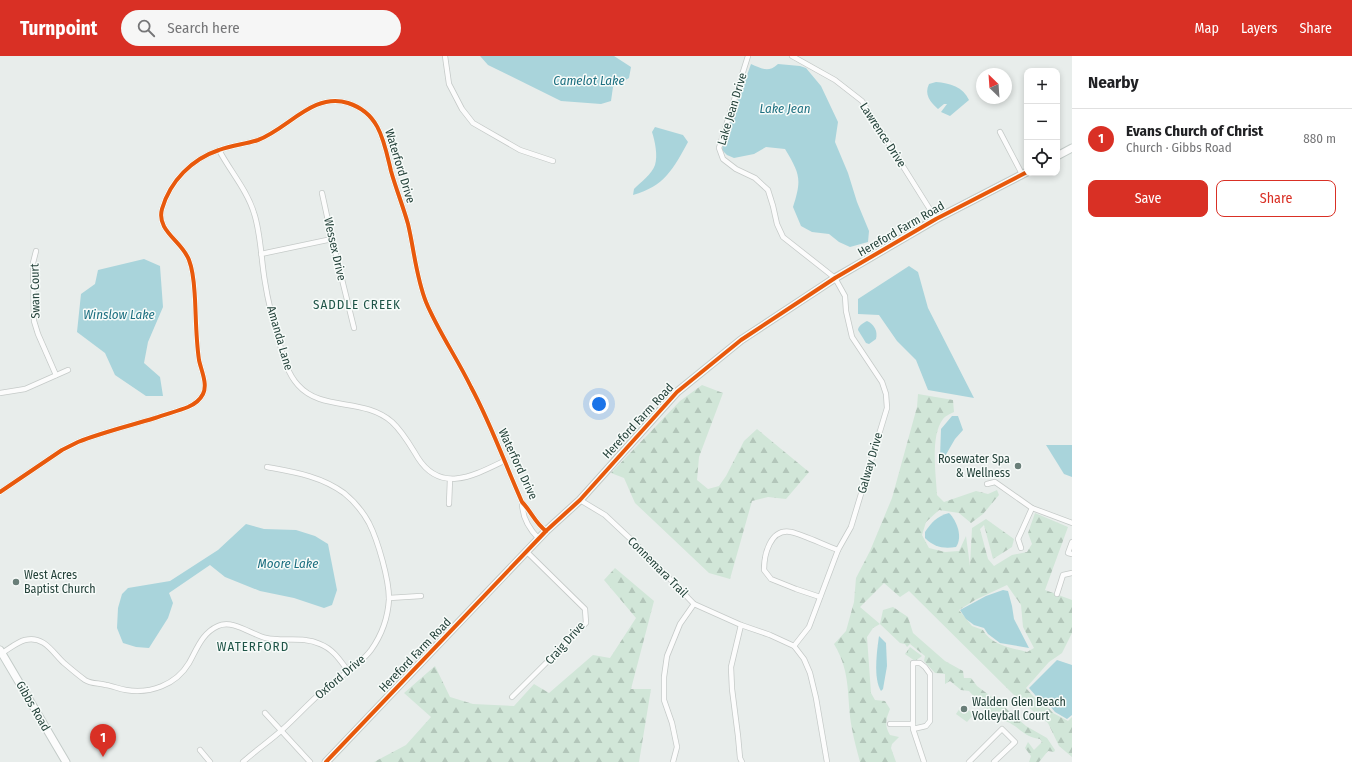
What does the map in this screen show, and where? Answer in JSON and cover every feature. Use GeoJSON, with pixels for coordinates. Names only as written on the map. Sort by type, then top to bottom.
{"type":"FeatureCollection","features":[{"type":"Feature","properties":{"kind":"street"},"geometry":{"type":"LineString","coordinates":[[445,56],[449,84],[462,109],[473,123],[520,150],[553,161]]}},
{"type":"Feature","properties":{"kind":"street","name":"Lake Jean Drive"},"geometry":{"type":"LineString","coordinates":[[748,56],[718,148],[723,159],[736,169],[755,178],[768,190],[777,224],[783,237],[834,278]]}},
{"type":"Feature","properties":{"kind":"street","name":"Lawrence Drive"},"geometry":{"type":"LineString","coordinates":[[792,56],[835,80],[862,101],[936,219]]}},
{"type":"Feature","properties":{"kind":"street","name":"Waterford Drive"},"geometry":{"type":"LineString","coordinates":[[0,492],[62,450],[91,437],[189,407],[197,402],[204,392],[205,387],[199,358],[195,282],[188,257],[162,226],[162,209],[175,182],[186,169],[196,161],[218,150],[257,140],[270,135],[316,105],[327,101],[339,100],[350,103],[362,109],[372,118],[379,129],[407,221],[421,286],[426,302],[472,389],[522,502],[541,528],[546,531]]}},
{"type":"Feature","properties":{"kind":"street"},"geometry":{"type":"LineString","coordinates":[[1000,132],[1024,171]]}},
{"type":"Feature","properties":{"kind":"street"},"geometry":{"type":"LineString","coordinates":[[1060,154],[1072,148]]}},
{"type":"Feature","properties":{"kind":"street","name":"Amanda Lane"},"geometry":{"type":"LineString","coordinates":[[218,150],[250,201],[255,214],[265,282],[282,352],[292,378],[298,386],[328,402],[368,408],[380,414],[399,429],[419,460],[427,469],[443,478],[468,478],[504,461]]}},
{"type":"Feature","properties":{"kind":"street","name":"Hereford Farm Road"},"geometry":{"type":"LineString","coordinates":[[326,762],[546,531],[580,500],[677,392],[741,340],[834,278],[936,219],[1024,174]]}},
{"type":"Feature","properties":{"kind":"street","name":"Wessex Drive"},"geometry":{"type":"LineString","coordinates":[[322,193],[354,328]]}},
{"type":"Feature","properties":{"kind":"street"},"geometry":{"type":"LineString","coordinates":[[261,254],[332,239]]}},
{"type":"Feature","properties":{"kind":"street","name":"Swan Court"},"geometry":{"type":"LineString","coordinates":[[36,251],[32,263],[34,321],[38,334],[56,375]]}},
{"type":"Feature","properties":{"kind":"street","name":"Galway Drive"},"geometry":{"type":"LineString","coordinates":[[794,646],[809,627],[838,550],[851,527],[886,408],[886,394],[882,382],[852,337],[844,296],[834,278]]}},
{"type":"Feature","properties":{"kind":"street"},"geometry":{"type":"LineString","coordinates":[[0,393],[25,389],[68,370]]}},
{"type":"Feature","properties":{"kind":"street","name":"Oxford Drive"},"geometry":{"type":"LineString","coordinates":[[243,762],[281,730],[326,688],[361,661],[378,639],[388,612],[389,598],[384,568],[369,523],[354,502],[339,490],[321,480],[267,467]]}},
{"type":"Feature","properties":{"kind":"street"},"geometry":{"type":"LineString","coordinates":[[449,504],[450,479]]}},
{"type":"Feature","properties":{"kind":"street"},"geometry":{"type":"LineString","coordinates":[[987,484],[995,482],[1032,508],[1072,522]]}},
{"type":"Feature","properties":{"kind":"street","name":"Connemara Trail"},"geometry":{"type":"LineString","coordinates":[[580,500],[605,515],[694,604],[794,646]]}},
{"type":"Feature","properties":{"kind":"street","name":"Waterford Drive"},"geometry":{"type":"LineString","coordinates":[[522,502],[524,517],[534,534],[539,539]]}},
{"type":"Feature","properties":{"kind":"street"},"geometry":{"type":"LineString","coordinates":[[1021,548],[1018,539],[1032,508]]}},
{"type":"Feature","properties":{"kind":"street","name":"Waterford Drive"},"geometry":{"type":"LineString","coordinates":[[524,517],[531,514]]}},
{"type":"Feature","properties":{"kind":"street"},"geometry":{"type":"LineString","coordinates":[[820,597],[796,589],[771,578],[764,570],[764,557],[770,542],[780,534],[789,532],[838,550]]}},
{"type":"Feature","properties":{"kind":"street"},"geometry":{"type":"LineString","coordinates":[[1072,542],[1068,553],[1072,554]]}},
{"type":"Feature","properties":{"kind":"street","name":"Craig Drive"},"geometry":{"type":"LineString","coordinates":[[512,697],[586,623],[585,609],[527,552]]}},
{"type":"Feature","properties":{"kind":"street"},"geometry":{"type":"LineString","coordinates":[[1057,594],[1062,575],[1072,573]]}},
{"type":"Feature","properties":{"kind":"street"},"geometry":{"type":"LineString","coordinates":[[389,598],[421,596]]}},
{"type":"Feature","properties":{"kind":"street"},"geometry":{"type":"LineString","coordinates":[[674,762],[677,747],[672,723],[664,700],[666,656],[680,624],[694,604]]}},
{"type":"Feature","properties":{"kind":"street"},"geometry":{"type":"LineString","coordinates":[[1,652],[18,643],[35,639],[51,648],[63,662],[87,682],[140,692],[168,683],[177,677],[188,664],[204,636],[219,625],[227,624],[267,638],[295,639],[320,644],[337,656],[348,671]]}},
{"type":"Feature","properties":{"kind":"street"},"geometry":{"type":"LineString","coordinates":[[741,625],[731,667],[732,689],[740,758],[742,762]]}},
{"type":"Feature","properties":{"kind":"street"},"geometry":{"type":"LineString","coordinates":[[794,646],[804,659],[810,672],[827,762]]}},
{"type":"Feature","properties":{"kind":"street","name":"Gibbs Road"},"geometry":{"type":"LineString","coordinates":[[1,652],[66,762]]}},
{"type":"Feature","properties":{"kind":"street"},"geometry":{"type":"LineString","coordinates":[[890,724],[913,726],[926,726],[930,722],[930,674],[920,663],[913,663],[913,726],[924,762]]}},
{"type":"Feature","properties":{"kind":"street"},"geometry":{"type":"LineString","coordinates":[[266,713],[310,762]]}},
{"type":"Feature","properties":{"kind":"street"},"geometry":{"type":"LineString","coordinates":[[968,762],[1002,730],[1015,742],[994,762]]}},
{"type":"Feature","properties":{"kind":"street"},"geometry":{"type":"LineString","coordinates":[[200,750],[210,762]]}},
{"type":"Feature","properties":{"kind":"green space"},"geometry":{"type":"Polygon","coordinates":[[[702,385],[723,393],[699,457],[697,480],[708,489],[719,486],[726,476],[744,441],[757,429],[809,472],[786,499],[768,497],[752,501],[730,579],[709,573],[635,503],[624,478],[611,473],[680,401],[702,385]]]}},
{"type":"Feature","properties":{"kind":"green space"},"geometry":{"type":"Polygon","coordinates":[[[918,394],[953,400],[954,412],[943,419],[936,435],[935,466],[937,495],[944,502],[976,491],[988,494],[997,490],[999,495],[983,514],[971,523],[959,513],[939,510],[926,522],[922,535],[929,548],[945,552],[959,551],[966,536],[970,566],[972,528],[986,519],[1014,539],[1012,547],[993,559],[984,525],[980,529],[988,559],[994,566],[1012,555],[1027,552],[1032,544],[1028,533],[1035,513],[1068,527],[1045,590],[1072,600],[1072,633],[1062,653],[1049,662],[1026,688],[1034,697],[1044,703],[1053,713],[1068,721],[1072,717],[1072,757],[1059,746],[1048,723],[1017,698],[909,591],[900,597],[884,583],[860,607],[880,624],[873,628],[867,637],[871,693],[875,700],[885,701],[890,709],[886,725],[890,735],[899,737],[892,744],[891,748],[896,762],[860,762],[850,717],[848,686],[844,665],[834,644],[846,631],[854,602],[856,578],[870,551],[892,498],[917,407],[918,394]],[[1007,585],[975,600],[959,610],[972,626],[983,630],[991,639],[1002,645],[1027,652],[1034,648],[1023,627],[1021,605],[1007,585]]]}},
{"type":"Feature","properties":{"kind":"green space"},"geometry":{"type":"Polygon","coordinates":[[[615,568],[654,601],[631,689],[651,689],[639,762],[374,762],[406,745],[431,717],[404,693],[435,666],[450,697],[473,704],[514,706],[534,684],[549,693],[593,655],[610,658],[636,618],[604,580],[615,568]]]}},
{"type":"Feature","properties":{"kind":"green space"},"geometry":{"type":"Polygon","coordinates":[[[893,607],[908,617],[913,633],[945,661],[963,671],[964,678],[971,678],[977,686],[1001,704],[1026,726],[1047,738],[1055,750],[1054,752],[1048,751],[1039,762],[1029,762],[1031,756],[1025,748],[1028,742],[1034,750],[1042,742],[1040,739],[1031,737],[1010,723],[998,719],[969,691],[961,690],[950,681],[945,684],[945,674],[935,673],[924,661],[925,656],[910,644],[907,647],[905,644],[900,643],[880,624],[883,610],[893,607]]]}},
{"type":"Feature","properties":{"kind":"green space"},"geometry":{"type":"Polygon","coordinates":[[[910,647],[922,656],[915,661],[905,654],[910,647]]]}},
{"type":"Feature","properties":{"kind":"green space","name":"Walden Glen Beach Volleyball Court"},"geometry":{"type":"Polygon","coordinates":[[[962,705],[974,714],[967,722],[956,714],[962,705]]]}},
{"type":"Feature","properties":{"kind":"water","name":"Camelot Lake"},"geometry":{"type":"Polygon","coordinates":[[[480,56],[614,56],[631,67],[629,78],[613,87],[611,101],[601,104],[561,101],[488,65],[480,56]]]}},
{"type":"Feature","properties":{"kind":"water","name":"Lake Jean"},"geometry":{"type":"Polygon","coordinates":[[[751,64],[765,69],[774,67],[778,64],[800,66],[806,68],[821,86],[838,122],[835,142],[869,231],[868,242],[850,247],[839,242],[829,234],[812,232],[801,226],[793,207],[798,190],[798,177],[794,165],[785,149],[766,147],[754,154],[734,158],[727,155],[722,150],[751,64]]]}},
{"type":"Feature","properties":{"kind":"water"},"geometry":{"type":"Polygon","coordinates":[[[936,82],[956,86],[969,100],[950,116],[941,112],[947,104],[944,104],[938,109],[930,101],[927,91],[929,84],[936,82]]]}},
{"type":"Feature","properties":{"kind":"water"},"geometry":{"type":"Polygon","coordinates":[[[655,127],[683,135],[688,142],[678,160],[661,181],[653,187],[633,195],[634,189],[649,175],[655,165],[656,153],[652,132],[655,127]]]}},
{"type":"Feature","properties":{"kind":"water","name":"Winslow Lake"},"geometry":{"type":"Polygon","coordinates":[[[144,259],[160,266],[163,307],[148,342],[144,363],[160,377],[163,396],[146,396],[115,375],[105,353],[77,332],[81,294],[95,284],[98,270],[144,259]]]}},
{"type":"Feature","properties":{"kind":"water"},"geometry":{"type":"Polygon","coordinates":[[[909,266],[918,272],[928,308],[974,398],[928,390],[916,360],[897,341],[879,315],[858,314],[858,299],[909,266]]]}},
{"type":"Feature","properties":{"kind":"water"},"geometry":{"type":"Polygon","coordinates":[[[867,321],[876,331],[876,339],[869,344],[866,343],[858,330],[862,324],[867,321]]]}},
{"type":"Feature","properties":{"kind":"water"},"geometry":{"type":"Polygon","coordinates":[[[952,416],[958,416],[963,430],[955,439],[944,458],[940,457],[941,429],[952,416]]]}},
{"type":"Feature","properties":{"kind":"water"},"geometry":{"type":"Polygon","coordinates":[[[1046,445],[1072,445],[1072,477],[1064,474],[1046,445]]]}},
{"type":"Feature","properties":{"kind":"water"},"geometry":{"type":"Polygon","coordinates":[[[949,513],[957,525],[959,534],[956,547],[951,548],[935,545],[925,538],[925,532],[935,520],[949,513]]]}},
{"type":"Feature","properties":{"kind":"water","name":"Moore Lake"},"geometry":{"type":"Polygon","coordinates":[[[246,524],[264,529],[296,530],[315,536],[328,544],[337,590],[332,605],[324,608],[294,598],[260,591],[225,577],[210,565],[169,593],[173,603],[168,618],[149,648],[136,647],[123,643],[117,628],[118,608],[122,594],[128,588],[170,581],[218,550],[246,524]]]}},
{"type":"Feature","properties":{"kind":"water"},"geometry":{"type":"Polygon","coordinates":[[[1003,590],[1008,591],[1014,619],[1029,648],[1000,643],[988,634],[984,628],[974,625],[966,619],[960,610],[986,596],[1003,590]]]}},
{"type":"Feature","properties":{"kind":"water"},"geometry":{"type":"Polygon","coordinates":[[[879,636],[886,643],[887,666],[883,689],[881,691],[876,672],[879,636]]]}},
{"type":"Feature","properties":{"kind":"water"},"geometry":{"type":"Polygon","coordinates":[[[1057,660],[1072,665],[1072,715],[1067,719],[1055,712],[1046,701],[1036,696],[1029,688],[1057,660]]]}},
{"type":"Feature","properties":{"kind":"cycle path"},"geometry":{"type":"LineString","coordinates":[[0,492],[62,450],[78,442],[106,432],[155,418],[193,405],[197,402],[203,394],[205,386],[198,352],[193,274],[186,253],[166,230],[161,217],[162,209],[170,189],[183,172],[191,165],[209,154],[224,148],[258,140],[269,135],[312,107],[335,101],[348,103],[359,108],[374,121],[379,130],[408,224],[417,273],[426,302],[466,376],[522,502],[546,531]]}},
{"type":"Feature","properties":{"kind":"cycle path"},"geometry":{"type":"LineString","coordinates":[[326,762],[546,531],[580,500],[677,392],[741,340],[835,278],[936,219],[1024,174]]}},
{"type":"Feature","properties":{"kind":"place","name":"Rosewater Spa & Wellness"},"geometry":{"type":"Point","coordinates":[1018,466]}},
{"type":"Feature","properties":{"kind":"place","name":"West Acres Baptist Church"},"geometry":{"type":"Point","coordinates":[16,582]}},
{"type":"Feature","properties":{"kind":"place","name":"Walden Glen Beach Volleyball Court"},"geometry":{"type":"Point","coordinates":[964,709]}},
{"type":"Feature","properties":{"kind":"place","name":"Evans Church of Christ"},"geometry":{"type":"Point","coordinates":[103,757]}},
{"type":"Feature","properties":{"kind":"district","name":"SADDLE CREEK"},"geometry":{"type":"Point","coordinates":[357,304]}},
{"type":"Feature","properties":{"kind":"district","name":"WATERFORD"},"geometry":{"type":"Point","coordinates":[253,646]}}]}
